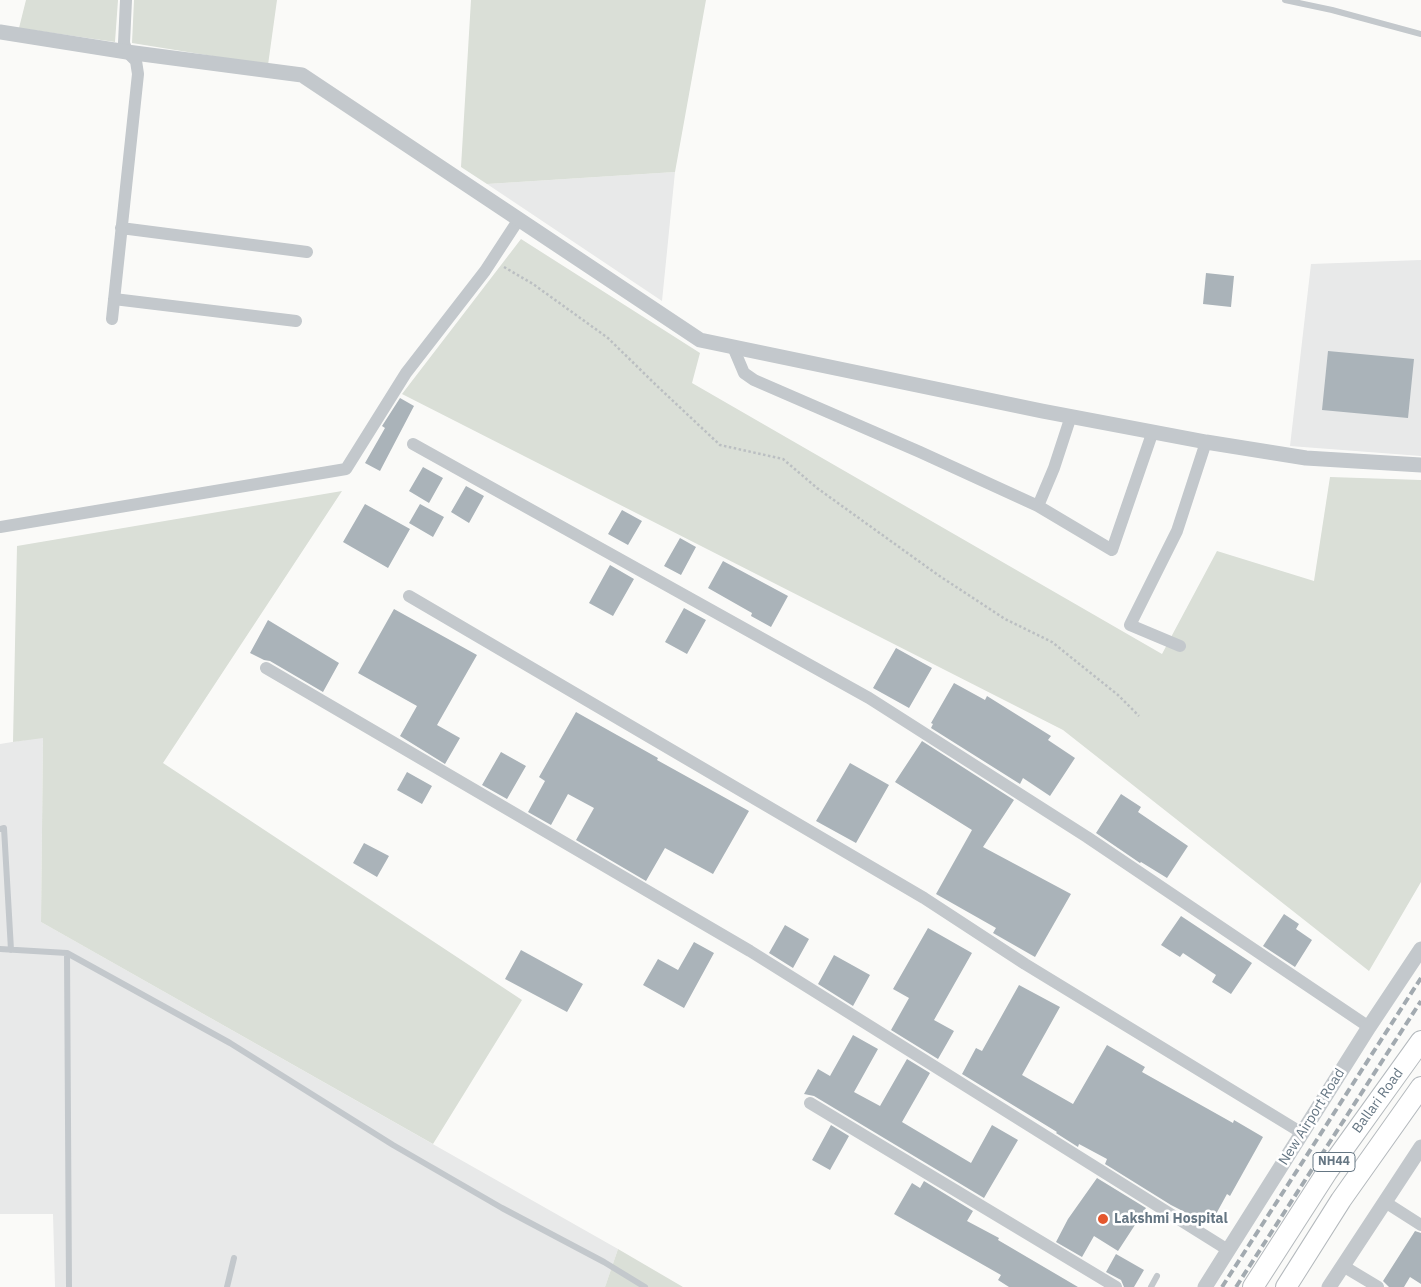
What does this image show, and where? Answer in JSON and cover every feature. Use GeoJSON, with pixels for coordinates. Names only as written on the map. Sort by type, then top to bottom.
{"type":"FeatureCollection","features":[{"type":"Feature","properties":{"kind":"highway","name":"Ballari Road"},"geometry":{"type":"LineString","coordinates":[[1253,1287],[1327,1172],[1421,1041]]}},
{"type":"Feature","properties":{"kind":"highway","name":"Ballari Road"},"geometry":{"type":"LineString","coordinates":[[1286,1287],[1341,1200],[1421,1087]]}},
{"type":"Feature","properties":{"kind":"street"},"geometry":{"type":"LineString","coordinates":[[112,320],[138,74],[136,61],[127,52],[124,43],[126,0]]}},
{"type":"Feature","properties":{"kind":"street"},"geometry":{"type":"LineString","coordinates":[[0,32],[127,52],[302,75],[700,340],[1206,442],[1306,458],[1421,465]]}},
{"type":"Feature","properties":{"kind":"street"},"geometry":{"type":"LineString","coordinates":[[0,527],[346,469],[406,373],[492,260],[519,219]]}},
{"type":"Feature","properties":{"kind":"street"},"geometry":{"type":"LineString","coordinates":[[121,228],[307,252]]}},
{"type":"Feature","properties":{"kind":"street"},"geometry":{"type":"LineString","coordinates":[[114,299],[296,320]]}},
{"type":"Feature","properties":{"kind":"street"},"geometry":{"type":"LineString","coordinates":[[733,347],[744,373],[754,380],[912,448],[1038,506],[1112,550],[1153,431]]}},
{"type":"Feature","properties":{"kind":"street"},"geometry":{"type":"LineString","coordinates":[[1038,506],[1054,468],[1071,416]]}},
{"type":"Feature","properties":{"kind":"street"},"geometry":{"type":"LineString","coordinates":[[1180,646],[1130,625],[1177,531],[1206,442]]}},
{"type":"Feature","properties":{"kind":"street"},"geometry":{"type":"LineString","coordinates":[[413,444],[869,698],[1087,837],[1369,1028]]}},
{"type":"Feature","properties":{"kind":"street"},"geometry":{"type":"LineString","coordinates":[[409,596],[924,898],[1024,964],[1302,1133]]}},
{"type":"Feature","properties":{"kind":"street"},"geometry":{"type":"LineString","coordinates":[[266,668],[750,951],[1228,1250]]}},
{"type":"Feature","properties":{"kind":"street","name":"New Airport Road"},"geometry":{"type":"LineString","coordinates":[[1205,1287],[1421,949]]}},
{"type":"Feature","properties":{"kind":"street"},"geometry":{"type":"LineString","coordinates":[[810,1103],[1116,1287]]}},
{"type":"Feature","properties":{"kind":"street"},"geometry":{"type":"LineString","coordinates":[[1329,1287],[1421,1148]]}},
{"type":"Feature","properties":{"kind":"street"},"geometry":{"type":"LineString","coordinates":[[1385,1202],[1421,1225]]}},
{"type":"Feature","properties":{"kind":"street"},"geometry":{"type":"LineString","coordinates":[[1343,1266],[1378,1287]]}},
{"type":"Feature","properties":{"kind":"lane"},"geometry":{"type":"LineString","coordinates":[[1285,0],[1332,10],[1421,34]]}},
{"type":"Feature","properties":{"kind":"lane"},"geometry":{"type":"LineString","coordinates":[[0,829],[4,828],[11,950]]}},
{"type":"Feature","properties":{"kind":"lane"},"geometry":{"type":"LineString","coordinates":[[0,949],[67,953],[230,1044],[393,1145],[502,1208],[604,1262],[645,1287]]}},
{"type":"Feature","properties":{"kind":"lane"},"geometry":{"type":"LineString","coordinates":[[67,953],[69,1287]]}},
{"type":"Feature","properties":{"kind":"lane"},"geometry":{"type":"LineString","coordinates":[[227,1287],[234,1258]]}},
{"type":"Feature","properties":{"kind":"lane"},"geometry":{"type":"LineString","coordinates":[[1150,1287],[1157,1276]]}},
{"type":"Feature","properties":{"kind":"path"},"geometry":{"type":"LineString","coordinates":[[492,260],[533,284],[608,338],[720,445],[783,459],[818,488],[938,575],[1005,619],[1052,642],[1118,694],[1139,716]]}},
{"type":"Feature","properties":{"kind":"shaded area"},"geometry":{"type":"Polygon","coordinates":[[[26,0],[118,0],[115,42],[19,28],[26,0]]]}},
{"type":"Feature","properties":{"kind":"shaded area"},"geometry":{"type":"Polygon","coordinates":[[[134,0],[277,0],[268,65],[132,43],[134,0]]]}},
{"type":"Feature","properties":{"kind":"shaded area"},"geometry":{"type":"Polygon","coordinates":[[[471,0],[706,0],[675,172],[487,184],[461,167],[471,0]]]}},
{"type":"Feature","properties":{"kind":"shaded area"},"geometry":{"type":"Polygon","coordinates":[[[675,172],[662,301],[487,184],[675,172]]]}},
{"type":"Feature","properties":{"kind":"shaded area"},"geometry":{"type":"Polygon","coordinates":[[[521,239],[700,353],[692,383],[1162,654],[1217,551],[1314,581],[1330,477],[1421,480],[1421,882],[1369,971],[1063,730],[402,394],[521,239]]]}},
{"type":"Feature","properties":{"kind":"shaded area"},"geometry":{"type":"Polygon","coordinates":[[[1421,260],[1421,456],[1290,446],[1311,264],[1421,260]]]}},
{"type":"Feature","properties":{"kind":"shaded area"},"geometry":{"type":"Polygon","coordinates":[[[342,491],[163,763],[522,1000],[433,1144],[41,922],[43,738],[13,742],[17,546],[342,491]]]}},
{"type":"Feature","properties":{"kind":"shaded area"},"geometry":{"type":"Polygon","coordinates":[[[43,737],[41,922],[618,1249],[605,1287],[55,1287],[53,1214],[0,1214],[0,744],[43,737]]]}},
{"type":"Feature","properties":{"kind":"shaded area"},"geometry":{"type":"Polygon","coordinates":[[[618,1249],[683,1287],[605,1287],[618,1249]]]}},
{"type":"Feature","properties":{"kind":"building"},"geometry":{"type":"Polygon","coordinates":[[[1206,273],[1234,276],[1231,307],[1203,304],[1206,273]]]}},
{"type":"Feature","properties":{"kind":"building"},"geometry":{"type":"Polygon","coordinates":[[[1328,351],[1414,359],[1408,418],[1322,410],[1328,351]]]}},
{"type":"Feature","properties":{"kind":"building"},"geometry":{"type":"Polygon","coordinates":[[[400,398],[414,406],[380,471],[365,463],[385,428],[382,426],[400,398]]]}},
{"type":"Feature","properties":{"kind":"building"},"geometry":{"type":"Polygon","coordinates":[[[423,467],[443,478],[429,503],[409,491],[423,467]]]}},
{"type":"Feature","properties":{"kind":"building"},"geometry":{"type":"Polygon","coordinates":[[[466,486],[484,496],[469,523],[451,512],[466,486]]]}},
{"type":"Feature","properties":{"kind":"building"},"geometry":{"type":"Polygon","coordinates":[[[365,504],[410,529],[388,568],[343,542],[365,504]]]}},
{"type":"Feature","properties":{"kind":"building"},"geometry":{"type":"Polygon","coordinates":[[[420,504],[444,517],[433,537],[409,523],[420,504]]]}},
{"type":"Feature","properties":{"kind":"building"},"geometry":{"type":"Polygon","coordinates":[[[622,510],[642,521],[628,545],[608,534],[622,510]]]}},
{"type":"Feature","properties":{"kind":"building"},"geometry":{"type":"Polygon","coordinates":[[[680,538],[696,547],[681,575],[664,566],[680,538]]]}},
{"type":"Feature","properties":{"kind":"building"},"geometry":{"type":"Polygon","coordinates":[[[723,561],[788,596],[771,627],[751,616],[752,613],[708,588],[723,561]]]}},
{"type":"Feature","properties":{"kind":"building"},"geometry":{"type":"Polygon","coordinates":[[[610,565],[634,579],[613,616],[589,603],[610,565]]]}},
{"type":"Feature","properties":{"kind":"building"},"geometry":{"type":"Polygon","coordinates":[[[684,608],[706,620],[687,654],[665,642],[684,608]]]}},
{"type":"Feature","properties":{"kind":"building"},"geometry":{"type":"Polygon","coordinates":[[[394,609],[477,655],[437,725],[460,738],[445,764],[400,736],[417,706],[358,673],[394,609]]]}},
{"type":"Feature","properties":{"kind":"building"},"geometry":{"type":"Polygon","coordinates":[[[268,620],[339,663],[323,692],[270,661],[250,653],[268,620]]]}},
{"type":"Feature","properties":{"kind":"building"},"geometry":{"type":"Polygon","coordinates":[[[896,648],[932,668],[909,708],[873,688],[896,648]]]}},
{"type":"Feature","properties":{"kind":"building"},"geometry":{"type":"Polygon","coordinates":[[[954,683],[985,700],[987,696],[1051,736],[1048,740],[1075,758],[1050,796],[1023,778],[1020,784],[931,728],[933,724],[931,723],[954,683]]]}},
{"type":"Feature","properties":{"kind":"building"},"geometry":{"type":"Polygon","coordinates":[[[576,712],[749,811],[713,874],[665,848],[646,881],[576,840],[594,808],[568,794],[551,825],[528,812],[545,781],[539,777],[576,712]]]}},
{"type":"Feature","properties":{"kind":"building"},"geometry":{"type":"Polygon","coordinates":[[[922,741],[1014,800],[983,847],[1071,894],[1035,957],[993,933],[996,928],[936,894],[972,830],[895,782],[922,741]]]}},
{"type":"Feature","properties":{"kind":"building"},"geometry":{"type":"Polygon","coordinates":[[[501,752],[526,766],[507,799],[482,785],[501,752]]]}},
{"type":"Feature","properties":{"kind":"building"},"geometry":{"type":"Polygon","coordinates":[[[850,763],[889,785],[856,843],[816,821],[850,763]]]}},
{"type":"Feature","properties":{"kind":"building"},"geometry":{"type":"Polygon","coordinates":[[[407,772],[432,786],[422,804],[397,790],[407,772]]]}},
{"type":"Feature","properties":{"kind":"building"},"geometry":{"type":"Polygon","coordinates":[[[1121,794],[1141,807],[1138,812],[1188,846],[1167,878],[1140,863],[1096,833],[1121,794]]]}},
{"type":"Feature","properties":{"kind":"building"},"geometry":{"type":"Polygon","coordinates":[[[364,843],[389,856],[377,877],[353,863],[364,843]]]}},
{"type":"Feature","properties":{"kind":"building"},"geometry":{"type":"Polygon","coordinates":[[[1284,914],[1299,924],[1296,929],[1312,940],[1295,967],[1263,946],[1284,914]]]}},
{"type":"Feature","properties":{"kind":"building"},"geometry":{"type":"Polygon","coordinates":[[[1181,916],[1252,963],[1231,994],[1212,982],[1216,975],[1183,953],[1180,957],[1161,945],[1181,916]]]}},
{"type":"Feature","properties":{"kind":"building"},"geometry":{"type":"Polygon","coordinates":[[[785,925],[809,939],[793,968],[769,953],[785,925]]]}},
{"type":"Feature","properties":{"kind":"building"},"geometry":{"type":"Polygon","coordinates":[[[928,928],[972,953],[934,1020],[954,1031],[938,1059],[891,1030],[909,998],[893,989],[928,928]]]}},
{"type":"Feature","properties":{"kind":"building"},"geometry":{"type":"Polygon","coordinates":[[[694,942],[714,953],[684,1008],[643,985],[658,959],[678,970],[694,942]]]}},
{"type":"Feature","properties":{"kind":"building"},"geometry":{"type":"Polygon","coordinates":[[[521,950],[583,984],[567,1012],[505,979],[521,950]]]}},
{"type":"Feature","properties":{"kind":"building"},"geometry":{"type":"Polygon","coordinates":[[[834,955],[870,975],[853,1006],[818,984],[834,955]]]}},
{"type":"Feature","properties":{"kind":"building"},"geometry":{"type":"Polygon","coordinates":[[[1019,985],[1060,1007],[1022,1075],[1073,1104],[1107,1045],[1145,1067],[1142,1072],[1233,1123],[1234,1120],[1263,1137],[1230,1196],[1227,1194],[1210,1225],[1171,1205],[1105,1164],[1107,1159],[1079,1144],[1078,1147],[1057,1132],[962,1074],[976,1048],[982,1051],[1019,985]]]}},
{"type":"Feature","properties":{"kind":"building"},"geometry":{"type":"Polygon","coordinates":[[[853,1035],[878,1049],[854,1092],[880,1106],[907,1059],[930,1073],[902,1122],[971,1163],[992,1125],[1018,1140],[984,1198],[814,1096],[804,1094],[818,1069],[830,1076],[853,1035]]]}},
{"type":"Feature","properties":{"kind":"building"},"geometry":{"type":"Polygon","coordinates":[[[831,1125],[849,1136],[830,1170],[812,1160],[831,1125]]]}},
{"type":"Feature","properties":{"kind":"building"},"geometry":{"type":"Polygon","coordinates":[[[1097,1178],[1146,1208],[1118,1251],[1094,1236],[1082,1257],[1056,1242],[1068,1219],[1097,1178]]]}},
{"type":"Feature","properties":{"kind":"building"},"geometry":{"type":"Polygon","coordinates":[[[924,1181],[973,1211],[967,1221],[999,1238],[998,1240],[1078,1287],[1009,1287],[998,1280],[1001,1275],[894,1214],[912,1183],[920,1188],[924,1181]]]}},
{"type":"Feature","properties":{"kind":"building"},"geometry":{"type":"Polygon","coordinates":[[[1415,1231],[1421,1233],[1421,1284],[1410,1277],[1404,1287],[1389,1287],[1383,1281],[1415,1231]]]}},
{"type":"Feature","properties":{"kind":"building"},"geometry":{"type":"Polygon","coordinates":[[[1116,1254],[1144,1270],[1134,1287],[1124,1287],[1121,1280],[1106,1272],[1116,1254]]]}},
{"type":"Feature","properties":{"kind":"railway"},"geometry":{"type":"LineString","coordinates":[[1222,1287],[1421,978]]}},
{"type":"Feature","properties":{"kind":"railway"},"geometry":{"type":"LineString","coordinates":[[1236,1287],[1421,1001]]}},
{"type":"Feature","properties":{"kind":"place","name":"Lakshmi Hospital"},"geometry":{"type":"Point","coordinates":[1103,1219]}}]}
